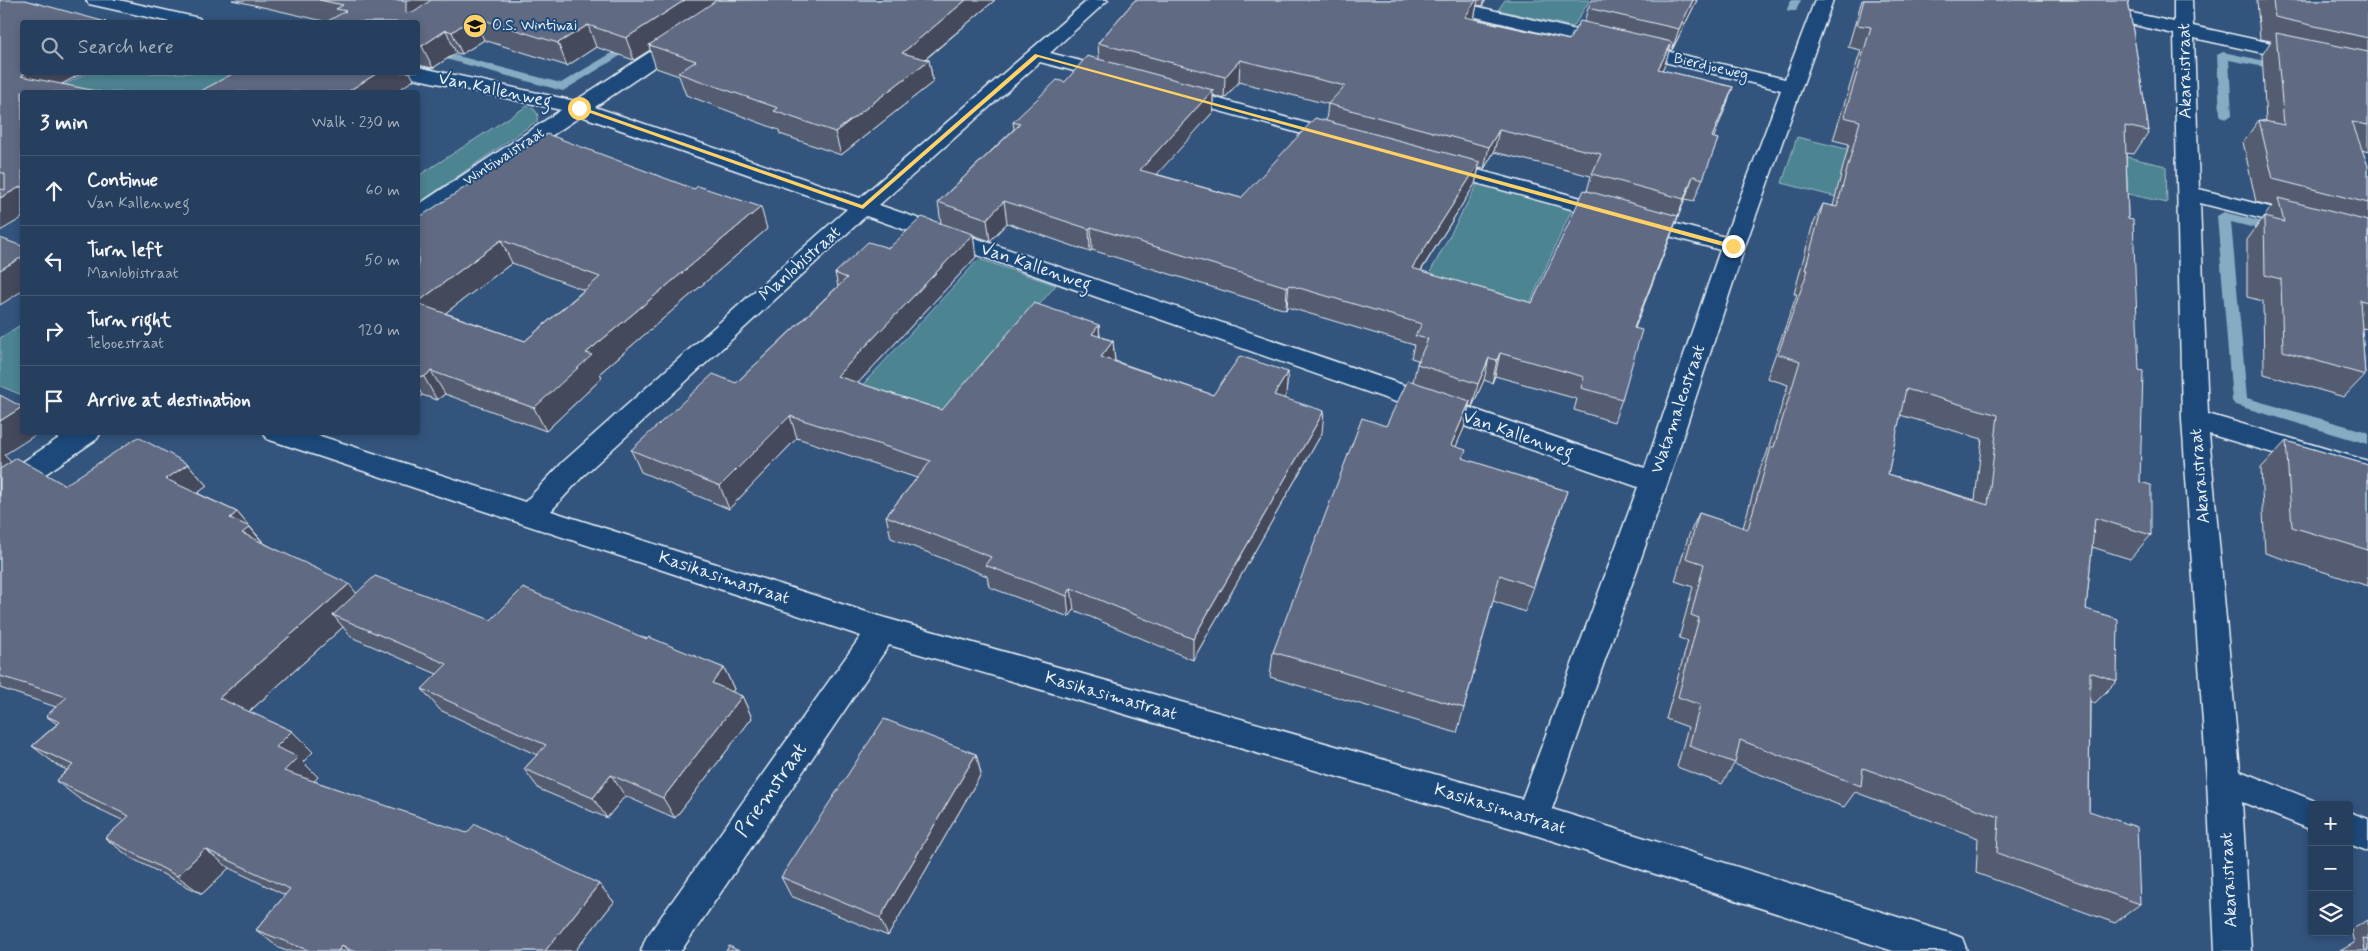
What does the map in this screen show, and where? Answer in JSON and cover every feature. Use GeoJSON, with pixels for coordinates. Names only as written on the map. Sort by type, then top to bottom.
{"type":"FeatureCollection","features":[{"type":"Feature","properties":{"kind":"street","name":"Wintiwaistraat"},"geometry":{"type":"LineString","coordinates":[[420,214],[741,0]]}},
{"type":"Feature","properties":{"kind":"street","name":"Manlobistraat"},"geometry":{"type":"LineString","coordinates":[[530,515],[573,469],[863,207],[1099,0]]}},
{"type":"Feature","properties":{"kind":"street","name":"Bierdjoeweg"},"geometry":{"type":"LineString","coordinates":[[1426,0],[1790,86]]}},
{"type":"Feature","properties":{"kind":"street","name":"Watamaleostraat"},"geometry":{"type":"LineString","coordinates":[[1532,818],[1654,482],[1733,246],[1790,86],[1824,0]]}},
{"type":"Feature","properties":{"kind":"street"},"geometry":{"type":"LineString","coordinates":[[2046,0],[2368,70]]}},
{"type":"Feature","properties":{"kind":"street","name":"Akaraistraat"},"geometry":{"type":"LineString","coordinates":[[2183,0],[2195,420],[2224,780],[2233,951]]}},
{"type":"Feature","properties":{"kind":"street"},"geometry":{"type":"LineString","coordinates":[[109,1],[184,20]]}},
{"type":"Feature","properties":{"kind":"street"},"geometry":{"type":"LineString","coordinates":[[1037,55],[1133,81]]}},
{"type":"Feature","properties":{"kind":"street","name":"Van Kallenweg"},"geometry":{"type":"LineString","coordinates":[[420,74],[579,108],[1654,482]]}},
{"type":"Feature","properties":{"kind":"street"},"geometry":{"type":"LineString","coordinates":[[1161,89],[1361,144]]}},
{"type":"Feature","properties":{"kind":"street"},"geometry":{"type":"LineString","coordinates":[[1418,160],[1733,246]]}},
{"type":"Feature","properties":{"kind":"street"},"geometry":{"type":"LineString","coordinates":[[2188,193],[2368,240]]}},
{"type":"Feature","properties":{"kind":"street"},"geometry":{"type":"LineString","coordinates":[[2195,420],[2368,471]]}},
{"type":"Feature","properties":{"kind":"street"},"geometry":{"type":"LineString","coordinates":[[0,491],[84,435]]}},
{"type":"Feature","properties":{"kind":"street","name":"Kasikasimastraat"},"geometry":{"type":"LineString","coordinates":[[285,435],[882,630],[1532,818],[1949,951]]}},
{"type":"Feature","properties":{"kind":"street","name":"Priemstraat"},"geometry":{"type":"LineString","coordinates":[[659,951],[882,630]]}},
{"type":"Feature","properties":{"kind":"street"},"geometry":{"type":"LineString","coordinates":[[2224,780],[2308,812]]}},
{"type":"Feature","properties":{"kind":"street"},"geometry":{"type":"LineString","coordinates":[[2353,829],[2368,835]]}},
{"type":"Feature","properties":{"kind":"green space"},"geometry":{"type":"Polygon","coordinates":[[[1505,0],[1590,0],[1573,27],[1498,10],[1505,0]]]}},
{"type":"Feature","properties":{"kind":"green space"},"geometry":{"type":"Polygon","coordinates":[[[83,75],[268,75],[241,90],[54,90],[83,75]]]}},
{"type":"Feature","properties":{"kind":"green space"},"geometry":{"type":"Polygon","coordinates":[[[527,106],[535,110],[538,115],[537,121],[420,203],[420,175],[527,106]]]}},
{"type":"Feature","properties":{"kind":"green space"},"geometry":{"type":"Polygon","coordinates":[[[1962,119],[2166,166],[2167,203],[1957,154],[1962,119]]]}},
{"type":"Feature","properties":{"kind":"green space"},"geometry":{"type":"Polygon","coordinates":[[[1797,137],[1946,173],[1937,223],[1782,183],[1797,137]]]}},
{"type":"Feature","properties":{"kind":"green space"},"geometry":{"type":"Polygon","coordinates":[[[1478,183],[1572,209],[1530,303],[1428,276],[1478,183]]]}},
{"type":"Feature","properties":{"kind":"green space"},"geometry":{"type":"Polygon","coordinates":[[[979,259],[1056,285],[939,422],[855,393],[979,259]]]}},
{"type":"Feature","properties":{"kind":"green space"},"geometry":{"type":"Polygon","coordinates":[[[20,325],[20,394],[0,386],[0,338],[20,325]]]}},
{"type":"Feature","properties":{"kind":"building"},"geometry":{"type":"Polygon","coordinates":[[[0,0],[25,0],[99,20],[20,20],[20,75],[22,75],[21,76],[91,90],[20,90],[20,187],[0,198],[0,189],[5,190],[5,174],[0,172],[0,0]]]}},
{"type":"Feature","properties":{"kind":"building"},"geometry":{"type":"Polygon","coordinates":[[[319,0],[402,0],[406,2],[406,13],[416,11],[431,0],[685,0],[626,38],[588,25],[558,43],[474,17],[452,32],[446,30],[422,46],[420,46],[420,20],[330,20],[346,11],[336,9],[343,5],[319,0]]]}},
{"type":"Feature","properties":{"kind":"building"},"geometry":{"type":"Polygon","coordinates":[[[717,0],[966,0],[902,53],[929,60],[835,132],[774,111],[778,108],[678,73],[696,61],[649,45],[717,0]]]}},
{"type":"Feature","properties":{"kind":"building"},"geometry":{"type":"Polygon","coordinates":[[[1135,0],[1476,0],[1465,17],[1569,40],[1580,21],[1672,42],[1658,69],[1733,87],[1712,137],[1718,139],[1703,179],[1693,176],[1684,199],[1592,174],[1601,154],[1499,130],[1489,147],[1328,104],[1345,86],[1240,60],[1225,77],[1098,43],[1135,0]]]}},
{"type":"Feature","properties":{"kind":"building"},"geometry":{"type":"Polygon","coordinates":[[[1592,0],[1693,0],[1679,29],[1588,8],[1592,0]]]}},
{"type":"Feature","properties":{"kind":"building"},"geometry":{"type":"Polygon","coordinates":[[[1864,0],[2128,0],[2149,131],[2125,126],[2128,218],[2133,219],[2139,370],[2143,371],[2140,482],[2151,485],[2151,535],[2095,518],[2086,609],[2118,619],[2117,681],[2090,672],[2089,811],[2137,827],[2140,904],[1997,853],[1999,817],[1863,768],[1861,786],[1740,740],[1735,763],[1689,746],[1700,705],[1678,697],[1699,618],[1691,615],[1704,564],[1686,558],[1699,513],[1748,529],[1771,447],[1774,447],[1800,361],[1778,354],[1808,270],[1805,270],[1823,204],[1837,207],[1860,121],[1844,117],[1871,27],[1857,25],[1864,0]],[[1906,389],[1888,474],[1988,505],[1998,415],[1906,389]]]}},
{"type":"Feature","properties":{"kind":"building"},"geometry":{"type":"Polygon","coordinates":[[[2273,0],[2368,0],[2368,38],[2275,17],[2273,0]]]}},
{"type":"Feature","properties":{"kind":"building"},"geometry":{"type":"Polygon","coordinates":[[[2276,33],[2368,52],[2368,125],[2352,122],[2368,166],[2368,203],[2273,179],[2259,120],[2284,125],[2276,33]]]}},
{"type":"Feature","properties":{"kind":"building"},"geometry":{"type":"Polygon","coordinates":[[[1087,56],[1213,90],[1140,170],[1241,198],[1315,118],[1480,162],[1412,268],[1532,303],[1584,190],[1678,216],[1634,328],[1642,330],[1622,399],[1581,388],[1584,377],[1500,353],[1497,360],[1489,358],[1478,384],[1417,364],[1428,339],[1415,336],[1422,324],[1289,285],[1287,287],[1091,227],[1089,229],[1004,201],[987,219],[938,202],[1020,124],[1013,122],[1057,80],[1065,82],[1087,56]]]}},
{"type":"Feature","properties":{"kind":"building"},"geometry":{"type":"Polygon","coordinates":[[[230,75],[374,75],[350,90],[203,90],[230,75]]]}},
{"type":"Feature","properties":{"kind":"building"},"geometry":{"type":"Polygon","coordinates":[[[547,134],[694,189],[698,186],[761,207],[586,353],[592,355],[534,408],[431,371],[424,377],[420,376],[420,305],[525,341],[600,277],[501,240],[420,301],[420,217],[547,134]]]}},
{"type":"Feature","properties":{"kind":"building"},"geometry":{"type":"Polygon","coordinates":[[[2278,198],[2368,221],[2368,302],[2360,300],[2365,375],[2283,351],[2281,279],[2265,275],[2264,217],[2284,222],[2278,198]]]}},
{"type":"Feature","properties":{"kind":"building"},"geometry":{"type":"Polygon","coordinates":[[[922,217],[973,234],[837,376],[942,410],[1034,303],[1099,325],[1092,334],[1113,341],[1101,357],[1213,395],[1240,356],[1288,372],[1274,395],[1324,411],[1193,639],[1071,588],[1067,596],[985,565],[991,557],[886,516],[931,461],[790,416],[720,486],[631,450],[713,374],[736,383],[847,278],[835,273],[868,242],[889,248],[922,217]]]}},
{"type":"Feature","properties":{"kind":"building"},"geometry":{"type":"Polygon","coordinates":[[[0,238],[20,245],[20,258],[0,270],[0,238]]]}},
{"type":"Feature","properties":{"kind":"building"},"geometry":{"type":"Polygon","coordinates":[[[1408,380],[1470,401],[1451,445],[1466,450],[1462,458],[1567,491],[1533,587],[1500,575],[1464,708],[1273,652],[1362,418],[1386,426],[1408,380]]]}},
{"type":"Feature","properties":{"kind":"building"},"geometry":{"type":"Polygon","coordinates":[[[0,395],[20,406],[20,408],[0,421],[0,395]]]}},
{"type":"Feature","properties":{"kind":"building"},"geometry":{"type":"Polygon","coordinates":[[[138,437],[188,464],[166,479],[237,512],[230,518],[250,527],[242,533],[349,584],[219,698],[292,731],[276,747],[298,757],[284,771],[467,833],[475,824],[599,884],[545,951],[352,951],[342,945],[338,951],[310,951],[256,930],[290,889],[205,849],[177,876],[105,838],[129,816],[56,781],[73,765],[32,746],[60,722],[46,716],[67,697],[0,676],[0,469],[17,458],[65,485],[138,437]]]}},
{"type":"Feature","properties":{"kind":"building"},"geometry":{"type":"Polygon","coordinates":[[[2286,441],[2368,465],[2368,550],[2292,527],[2286,441]]]}},
{"type":"Feature","properties":{"kind":"building"},"geometry":{"type":"Polygon","coordinates":[[[375,576],[491,620],[523,588],[647,639],[649,637],[724,668],[712,683],[742,696],[663,798],[611,775],[593,798],[524,769],[546,745],[422,689],[447,664],[333,615],[375,576]]]}},
{"type":"Feature","properties":{"kind":"building"},"geometry":{"type":"Polygon","coordinates":[[[884,719],[976,754],[880,918],[781,877],[884,719]]]}},
{"type":"Feature","properties":{"kind":"building"},"geometry":{"type":"Polygon","coordinates":[[[2363,938],[2368,939],[2368,951],[2365,951],[2363,938]]]}},
{"type":"Feature","properties":{"kind":"building"},"geometry":{"type":"Polygon","coordinates":[[[729,946],[739,951],[726,951],[729,946]]]}},
{"type":"Feature","properties":{"kind":"waterway"},"geometry":{"type":"LineString","coordinates":[[1792,9],[1796,0]]}},
{"type":"Feature","properties":{"kind":"waterway"},"geometry":{"type":"LineString","coordinates":[[428,51],[563,87],[634,43]]}},
{"type":"Feature","properties":{"kind":"waterway"},"geometry":{"type":"LineString","coordinates":[[2226,115],[2223,55],[2284,68]]}},
{"type":"Feature","properties":{"kind":"waterway"},"geometry":{"type":"LineString","coordinates":[[2278,230],[2224,216],[2240,401],[2368,438]]}},
{"type":"Feature","properties":{"kind":"place","name":"O.S. Wintiwai"},"geometry":{"type":"Point","coordinates":[475,26]}},
{"type":"Feature","properties":{"kind":"route"},"geometry":{"type":"LineString","coordinates":[[579,108],[863,207],[1037,55],[1733,246]]}}]}
